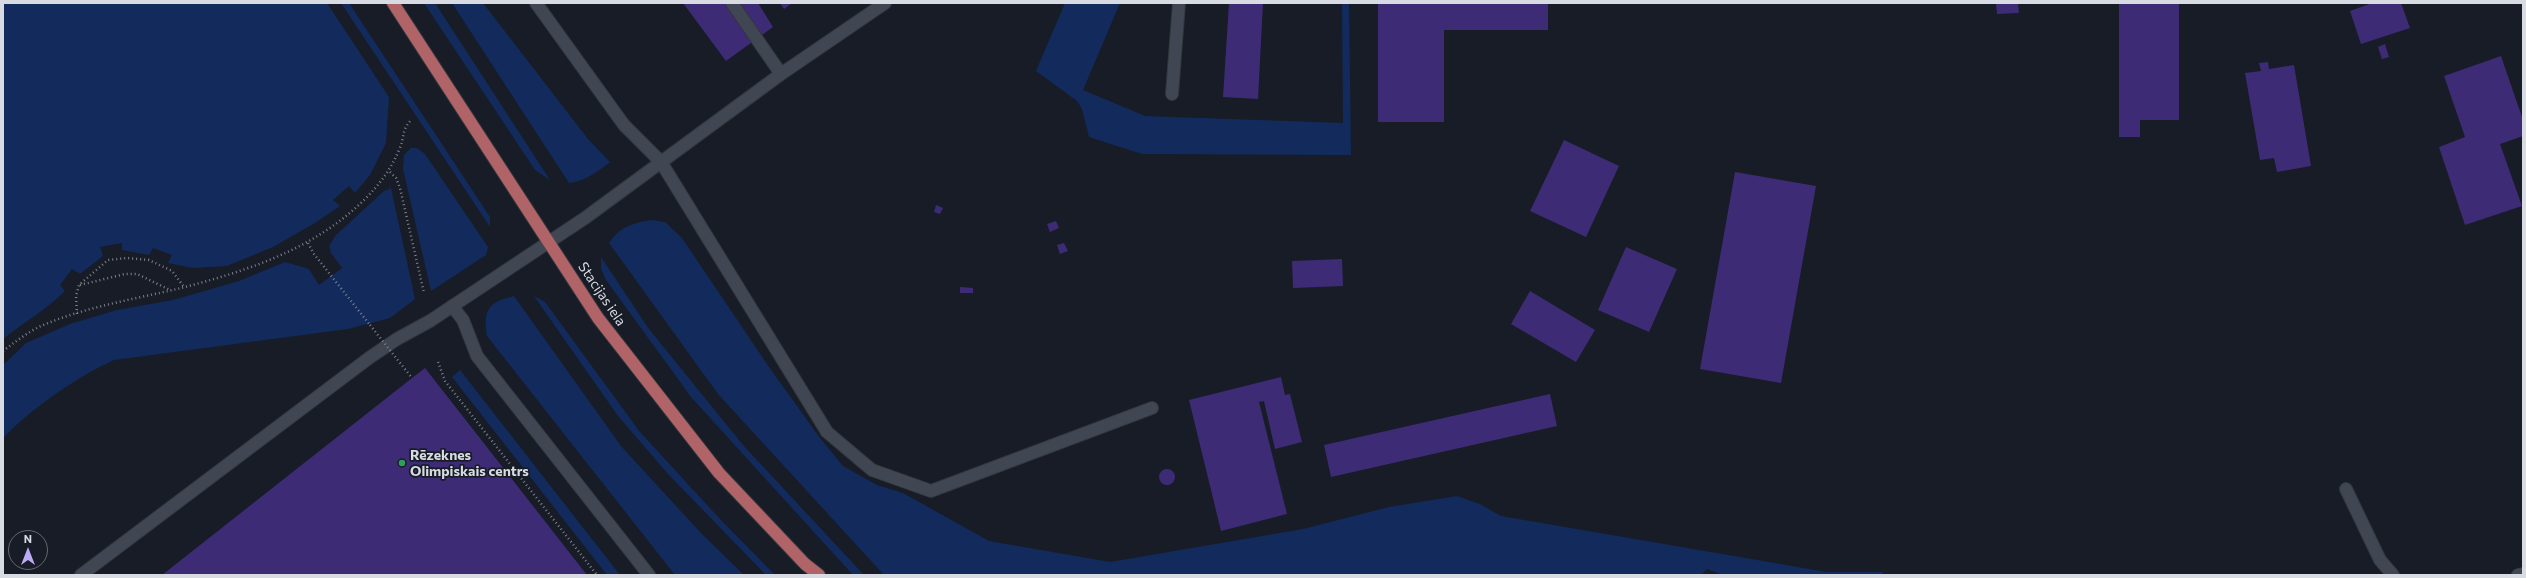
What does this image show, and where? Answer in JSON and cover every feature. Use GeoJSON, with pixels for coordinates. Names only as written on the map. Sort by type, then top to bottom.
{"type":"FeatureCollection","features":[{"type":"Feature","properties":{"kind":"main road","name":"Stacijas iela"},"geometry":{"type":"LineString","coordinates":[[392,3],[598,318],[719,473],[806,569],[819,575]]}},
{"type":"Feature","properties":{"kind":"lane"},"geometry":{"type":"LineString","coordinates":[[536,3],[624,124],[661,162],[827,432],[872,470],[931,491],[1152,408]]}},
{"type":"Feature","properties":{"kind":"lane"},"geometry":{"type":"LineString","coordinates":[[732,3],[782,74]]}},
{"type":"Feature","properties":{"kind":"lane"},"geometry":{"type":"LineString","coordinates":[[81,575],[369,358],[452,306],[548,241],[585,218],[782,74],[885,3]]}},
{"type":"Feature","properties":{"kind":"lane"},"geometry":{"type":"LineString","coordinates":[[1172,94],[1179,3]]}},
{"type":"Feature","properties":{"kind":"lane"},"geometry":{"type":"LineString","coordinates":[[452,306],[463,320],[477,356],[649,575]]}},
{"type":"Feature","properties":{"kind":"lane"},"geometry":{"type":"LineString","coordinates":[[2346,489],[2380,560],[2393,575]]}},
{"type":"Feature","properties":{"kind":"lane"},"geometry":{"type":"LineString","coordinates":[[2518,575],[2523,574]]}},
{"type":"Feature","properties":{"kind":"path"},"geometry":{"type":"LineString","coordinates":[[3,351],[41,326],[112,302],[184,287],[250,268],[308,243],[364,200],[390,172],[400,148],[404,128],[411,120]]}},
{"type":"Feature","properties":{"kind":"path"},"geometry":{"type":"LineString","coordinates":[[390,172],[396,178],[400,188],[425,296]]}},
{"type":"Feature","properties":{"kind":"path"},"geometry":{"type":"LineString","coordinates":[[308,243],[331,276],[412,378]]}},
{"type":"Feature","properties":{"kind":"path"},"geometry":{"type":"LineString","coordinates":[[77,314],[76,296],[79,285],[108,260],[127,258],[149,260],[172,271],[184,287]]}},
{"type":"Feature","properties":{"kind":"path"},"geometry":{"type":"LineString","coordinates":[[79,285],[125,274],[137,274],[170,290]]}},
{"type":"Feature","properties":{"kind":"path"},"geometry":{"type":"LineString","coordinates":[[438,362],[445,381],[597,575]]}},
{"type":"Feature","properties":{"kind":"shaded area"},"geometry":{"type":"Polygon","coordinates":[[[3,3],[327,3],[389,97],[386,143],[370,175],[355,193],[349,186],[333,200],[340,206],[315,223],[273,247],[227,266],[193,268],[168,263],[172,255],[153,248],[149,255],[122,250],[122,243],[100,247],[103,256],[80,274],[72,269],[60,285],[65,291],[50,305],[3,339],[3,3]]]}},
{"type":"Feature","properties":{"kind":"shaded area"},"geometry":{"type":"Polygon","coordinates":[[[341,3],[349,3],[490,217],[490,227],[341,3]]]}},
{"type":"Feature","properties":{"kind":"shaded area"},"geometry":{"type":"Polygon","coordinates":[[[424,3],[435,3],[550,180],[535,170],[424,3]]]}},
{"type":"Feature","properties":{"kind":"shaded area"},"geometry":{"type":"Polygon","coordinates":[[[452,3],[483,3],[588,139],[610,162],[596,173],[581,180],[569,183],[452,3]]]}},
{"type":"Feature","properties":{"kind":"shaded area"},"geometry":{"type":"Polygon","coordinates":[[[1065,3],[1120,3],[1083,90],[1145,116],[1343,123],[1342,3],[1349,3],[1351,155],[1142,154],[1089,137],[1082,109],[1077,101],[1036,71],[1065,3]]]}},
{"type":"Feature","properties":{"kind":"shaded area"},"geometry":{"type":"Polygon","coordinates":[[[411,148],[417,148],[425,154],[488,247],[486,255],[431,291],[403,169],[404,155],[411,148]]]}},
{"type":"Feature","properties":{"kind":"shaded area"},"geometry":{"type":"Polygon","coordinates":[[[391,188],[415,299],[390,318],[348,329],[114,360],[99,367],[55,394],[14,427],[3,438],[3,365],[26,343],[70,324],[117,310],[173,300],[239,281],[285,262],[309,269],[319,285],[342,268],[331,253],[329,246],[336,235],[384,191],[391,188]]]}},
{"type":"Feature","properties":{"kind":"shaded area"},"geometry":{"type":"Polygon","coordinates":[[[651,220],[665,222],[682,238],[769,367],[820,438],[843,466],[877,485],[903,493],[989,541],[1110,562],[1303,529],[1389,507],[1457,496],[1480,504],[1501,516],[1827,572],[1883,572],[1881,575],[1723,575],[1707,569],[1701,575],[884,575],[718,394],[609,243],[622,229],[651,220]]]}},
{"type":"Feature","properties":{"kind":"shaded area"},"geometry":{"type":"Polygon","coordinates":[[[601,257],[649,329],[743,445],[864,575],[853,575],[691,397],[606,280],[601,269],[601,257]]]}},
{"type":"Feature","properties":{"kind":"shaded area"},"geometry":{"type":"Polygon","coordinates":[[[514,296],[621,446],[700,532],[744,575],[675,575],[487,336],[486,320],[489,308],[498,301],[514,296]]]}},
{"type":"Feature","properties":{"kind":"shaded area"},"geometry":{"type":"Polygon","coordinates":[[[534,296],[545,302],[640,432],[720,519],[775,575],[766,575],[668,474],[618,416],[534,296]]]}},
{"type":"Feature","properties":{"kind":"shaded area"},"geometry":{"type":"Polygon","coordinates":[[[460,370],[620,575],[607,575],[452,377],[460,370]]]}},
{"type":"Feature","properties":{"kind":"building"},"geometry":{"type":"Polygon","coordinates":[[[683,3],[758,3],[773,27],[726,61],[683,3]]]}},
{"type":"Feature","properties":{"kind":"building"},"geometry":{"type":"Polygon","coordinates":[[[780,3],[792,3],[784,9],[780,3]]]}},
{"type":"Feature","properties":{"kind":"building"},"geometry":{"type":"Polygon","coordinates":[[[1229,3],[1263,3],[1258,99],[1223,97],[1229,3]]]}},
{"type":"Feature","properties":{"kind":"building"},"geometry":{"type":"Polygon","coordinates":[[[1378,3],[1548,3],[1548,30],[1444,30],[1444,122],[1378,122],[1378,3]]]}},
{"type":"Feature","properties":{"kind":"building"},"geometry":{"type":"Polygon","coordinates":[[[1996,3],[2018,3],[2019,13],[1997,14],[1996,3]]]}},
{"type":"Feature","properties":{"kind":"building"},"geometry":{"type":"Polygon","coordinates":[[[2119,3],[2179,3],[2179,120],[2140,120],[2140,137],[2119,137],[2119,3]]]}},
{"type":"Feature","properties":{"kind":"building"},"geometry":{"type":"Polygon","coordinates":[[[2372,3],[2401,3],[2410,28],[2361,44],[2350,11],[2372,3]]]}},
{"type":"Feature","properties":{"kind":"building"},"geometry":{"type":"Polygon","coordinates":[[[2385,44],[2389,57],[2382,59],[2378,47],[2385,44]]]}},
{"type":"Feature","properties":{"kind":"building"},"geometry":{"type":"Polygon","coordinates":[[[2501,56],[2523,120],[2523,136],[2500,144],[2522,206],[2465,225],[2439,147],[2465,137],[2444,76],[2501,56]]]}},
{"type":"Feature","properties":{"kind":"building"},"geometry":{"type":"Polygon","coordinates":[[[2268,62],[2269,69],[2294,65],[2311,166],[2277,172],[2274,158],[2260,160],[2245,73],[2261,71],[2259,63],[2268,62]]]}},
{"type":"Feature","properties":{"kind":"building"},"geometry":{"type":"Polygon","coordinates":[[[1564,140],[1619,166],[1586,237],[1530,211],[1564,140]]]}},
{"type":"Feature","properties":{"kind":"building"},"geometry":{"type":"Polygon","coordinates":[[[1735,172],[1816,186],[1781,383],[1700,369],[1735,172]]]}},
{"type":"Feature","properties":{"kind":"building"},"geometry":{"type":"Polygon","coordinates":[[[936,205],[943,208],[940,214],[934,212],[936,205]]]}},
{"type":"Feature","properties":{"kind":"building"},"geometry":{"type":"Polygon","coordinates":[[[1056,221],[1059,228],[1050,232],[1047,224],[1056,221]]]}},
{"type":"Feature","properties":{"kind":"building"},"geometry":{"type":"Polygon","coordinates":[[[1064,243],[1068,251],[1060,254],[1057,245],[1064,243]]]}},
{"type":"Feature","properties":{"kind":"building"},"geometry":{"type":"Polygon","coordinates":[[[1626,247],[1677,269],[1649,332],[1598,310],[1626,247]]]}},
{"type":"Feature","properties":{"kind":"building"},"geometry":{"type":"Polygon","coordinates":[[[1342,259],[1343,286],[1293,288],[1292,261],[1342,259]]]}},
{"type":"Feature","properties":{"kind":"building"},"geometry":{"type":"Polygon","coordinates":[[[960,287],[973,288],[973,293],[960,293],[960,287]]]}},
{"type":"Feature","properties":{"kind":"building"},"geometry":{"type":"Polygon","coordinates":[[[1530,291],[1595,330],[1576,362],[1511,324],[1530,291]]]}},
{"type":"Feature","properties":{"kind":"building","name":"Rēzeknes Olimpiskais centrs"},"geometry":{"type":"Polygon","coordinates":[[[425,368],[587,575],[162,575],[412,378],[425,368]]]}},
{"type":"Feature","properties":{"kind":"building"},"geometry":{"type":"Polygon","coordinates":[[[1281,377],[1285,395],[1290,394],[1302,442],[1275,449],[1264,401],[1259,402],[1287,514],[1221,531],[1189,400],[1281,377]]]}},
{"type":"Feature","properties":{"kind":"building"},"geometry":{"type":"Polygon","coordinates":[[[1550,394],[1557,426],[1331,477],[1324,445],[1550,394]]]}},
{"type":"Feature","properties":{"kind":"building"},"geometry":{"type":"Polygon","coordinates":[[[1167,469],[1174,474],[1175,477],[1170,484],[1167,485],[1160,480],[1159,477],[1164,470],[1167,469]]]}},
{"type":"Feature","properties":{"kind":"place","name":"Rēzeknes Olimpiskais centrs"},"geometry":{"type":"Point","coordinates":[402,463]}}]}
